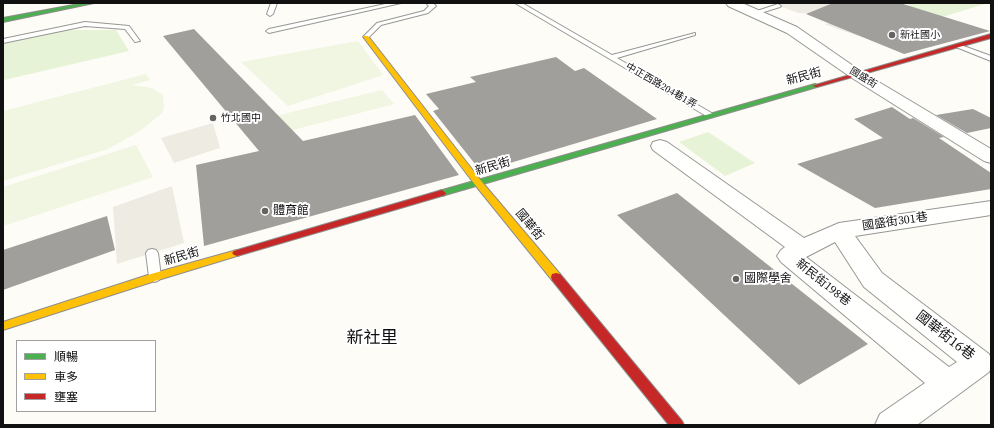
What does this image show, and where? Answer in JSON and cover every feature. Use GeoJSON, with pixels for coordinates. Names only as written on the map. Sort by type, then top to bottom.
{"type":"FeatureCollection","features":[{"type":"Feature","properties":{"kind":"street"},"geometry":{"type":"LineString","coordinates":[[3,20],[92,3]]}},
{"type":"Feature","properties":{"kind":"street","name":"國盛街"},"geometry":{"type":"LineString","coordinates":[[732,3],[792,30],[857,75],[958,135],[991,157]]}},
{"type":"Feature","properties":{"kind":"street","name":"新民街"},"geometry":{"type":"LineString","coordinates":[[3,326],[156,277],[479,184],[711,115],[936,53],[991,36]]}},
{"type":"Feature","properties":{"kind":"street","name":"國華街"},"geometry":{"type":"LineString","coordinates":[[366,37],[479,184],[677,425]]}},
{"type":"Feature","properties":{"kind":"street","name":"新民街198巷"},"geometry":{"type":"LineString","coordinates":[[660,146],[802,248],[789,256],[949,385]]}},
{"type":"Feature","properties":{"kind":"street","name":"國盛街301巷"},"geometry":{"type":"LineString","coordinates":[[802,248],[839,231],[991,208]]}},
{"type":"Feature","properties":{"kind":"street","name":"國華街16巷"},"geometry":{"type":"LineString","coordinates":[[839,231],[873,280],[979,363],[891,425]]}},
{"type":"Feature","properties":{"kind":"lane"},"geometry":{"type":"LineString","coordinates":[[270,14],[274,3]]}},
{"type":"Feature","properties":{"kind":"lane"},"geometry":{"type":"LineString","coordinates":[[269,31],[398,3]]}},
{"type":"Feature","properties":{"kind":"lane"},"geometry":{"type":"LineString","coordinates":[[366,37],[379,24],[426,12],[433,6],[429,3]]}},
{"type":"Feature","properties":{"kind":"lane","name":"中正西路204巷1弄"},"geometry":{"type":"LineString","coordinates":[[518,3],[711,115]]}},
{"type":"Feature","properties":{"kind":"lane"},"geometry":{"type":"LineString","coordinates":[[754,13],[778,6]]}},
{"type":"Feature","properties":{"kind":"lane"},"geometry":{"type":"LineString","coordinates":[[3,41],[85,24],[127,27],[137,41]]}},
{"type":"Feature","properties":{"kind":"lane","name":"中正西路204巷1弄"},"geometry":{"type":"LineString","coordinates":[[611,57],[693,34]]}},
{"type":"Feature","properties":{"kind":"lane"},"geometry":{"type":"LineString","coordinates":[[958,46],[991,59]]}},
{"type":"Feature","properties":{"kind":"lane"},"geometry":{"type":"LineString","coordinates":[[925,48],[936,53]]}},
{"type":"Feature","properties":{"kind":"lane"},"geometry":{"type":"LineString","coordinates":[[152,253],[156,277]]}},
{"type":"Feature","properties":{"kind":"green space"},"geometry":{"type":"Polygon","coordinates":[[[905,3],[988,3],[939,18],[905,7],[910,5],[905,3]]]}},
{"type":"Feature","properties":{"kind":"green space"},"geometry":{"type":"Polygon","coordinates":[[[68,30],[116,30],[129,51],[4,80],[3,43],[68,30]]]}},
{"type":"Feature","properties":{"kind":"green space"},"geometry":{"type":"Polygon","coordinates":[[[358,41],[383,75],[288,106],[241,62],[358,41]]]}},
{"type":"Feature","properties":{"kind":"green space"},"geometry":{"type":"Polygon","coordinates":[[[146,74],[150,80],[132,85],[152,88],[163,95],[164,108],[162,113],[140,131],[108,149],[3,181],[3,111],[146,74]]]}},
{"type":"Feature","properties":{"kind":"green space"},"geometry":{"type":"Polygon","coordinates":[[[382,90],[394,104],[258,139],[251,122],[382,90]]]}},
{"type":"Feature","properties":{"kind":"green space"},"geometry":{"type":"Polygon","coordinates":[[[708,132],[755,163],[725,176],[679,142],[708,132]]]}},
{"type":"Feature","properties":{"kind":"green space"},"geometry":{"type":"Polygon","coordinates":[[[136,145],[153,177],[3,226],[3,187],[136,145]]]}},
{"type":"Feature","properties":{"kind":"shaded area"},"geometry":{"type":"Polygon","coordinates":[[[771,3],[838,3],[903,25],[858,36],[824,24],[847,21],[843,15],[798,13],[771,3]]]}},
{"type":"Feature","properties":{"kind":"shaded area"},"geometry":{"type":"Polygon","coordinates":[[[213,123],[220,148],[174,163],[161,138],[213,123]]]}},
{"type":"Feature","properties":{"kind":"shaded area"},"geometry":{"type":"Polygon","coordinates":[[[172,186],[184,243],[117,264],[113,207],[172,186]]]}},
{"type":"Feature","properties":{"kind":"building"},"geometry":{"type":"Polygon","coordinates":[[[833,3],[900,3],[990,31],[904,54],[806,14],[833,3]]]}},
{"type":"Feature","properties":{"kind":"building","name":"體育館"},"geometry":{"type":"Polygon","coordinates":[[[194,29],[303,141],[415,115],[459,175],[204,246],[196,165],[259,151],[163,36],[194,29]]]}},
{"type":"Feature","properties":{"kind":"building"},"geometry":{"type":"Polygon","coordinates":[[[556,57],[575,71],[584,68],[657,119],[490,169],[489,167],[479,169],[433,111],[439,109],[426,94],[476,82],[470,77],[556,57]]]}},
{"type":"Feature","properties":{"kind":"building"},"geometry":{"type":"Polygon","coordinates":[[[892,107],[910,119],[913,118],[944,137],[939,138],[991,173],[991,189],[875,208],[797,164],[883,138],[854,119],[892,107]]]}},
{"type":"Feature","properties":{"kind":"building"},"geometry":{"type":"Polygon","coordinates":[[[973,109],[991,118],[991,128],[967,133],[936,115],[973,109]]]}},
{"type":"Feature","properties":{"kind":"building","name":"國際學舍"},"geometry":{"type":"Polygon","coordinates":[[[677,193],[868,344],[799,385],[617,215],[677,193]]]}},
{"type":"Feature","properties":{"kind":"building"},"geometry":{"type":"Polygon","coordinates":[[[107,216],[115,250],[3,290],[3,250],[107,216]]]}},
{"type":"Feature","properties":{"kind":"traffic: fast"},"geometry":{"type":"LineString","coordinates":[[3,20],[92,3]]}},
{"type":"Feature","properties":{"kind":"traffic: fast"},"geometry":{"type":"LineString","coordinates":[[442,193],[815,86]]}},
{"type":"Feature","properties":{"kind":"traffic: slow"},"geometry":{"type":"LineString","coordinates":[[366,37],[479,184],[556,277]]}},
{"type":"Feature","properties":{"kind":"traffic: slow"},"geometry":{"type":"LineString","coordinates":[[3,326],[155,277],[237,253]]}},
{"type":"Feature","properties":{"kind":"traffic: jam"},"geometry":{"type":"LineString","coordinates":[[815,86],[991,36]]}},
{"type":"Feature","properties":{"kind":"traffic: jam"},"geometry":{"type":"LineString","coordinates":[[237,253],[442,193]]}},
{"type":"Feature","properties":{"kind":"traffic: jam"},"geometry":{"type":"LineString","coordinates":[[556,277],[677,425]]}},
{"type":"Feature","properties":{"kind":"place","name":"新社國小"},"geometry":{"type":"Point","coordinates":[892,35]}},
{"type":"Feature","properties":{"kind":"place","name":"竹北國中"},"geometry":{"type":"Point","coordinates":[213,118]}},
{"type":"Feature","properties":{"kind":"place","name":"體育館"},"geometry":{"type":"Point","coordinates":[265,211]}},
{"type":"Feature","properties":{"kind":"place","name":"國際學舍"},"geometry":{"type":"Point","coordinates":[736,279]}},
{"type":"Feature","properties":{"kind":"district","name":"新社里"},"geometry":{"type":"Point","coordinates":[372,339]}}]}
